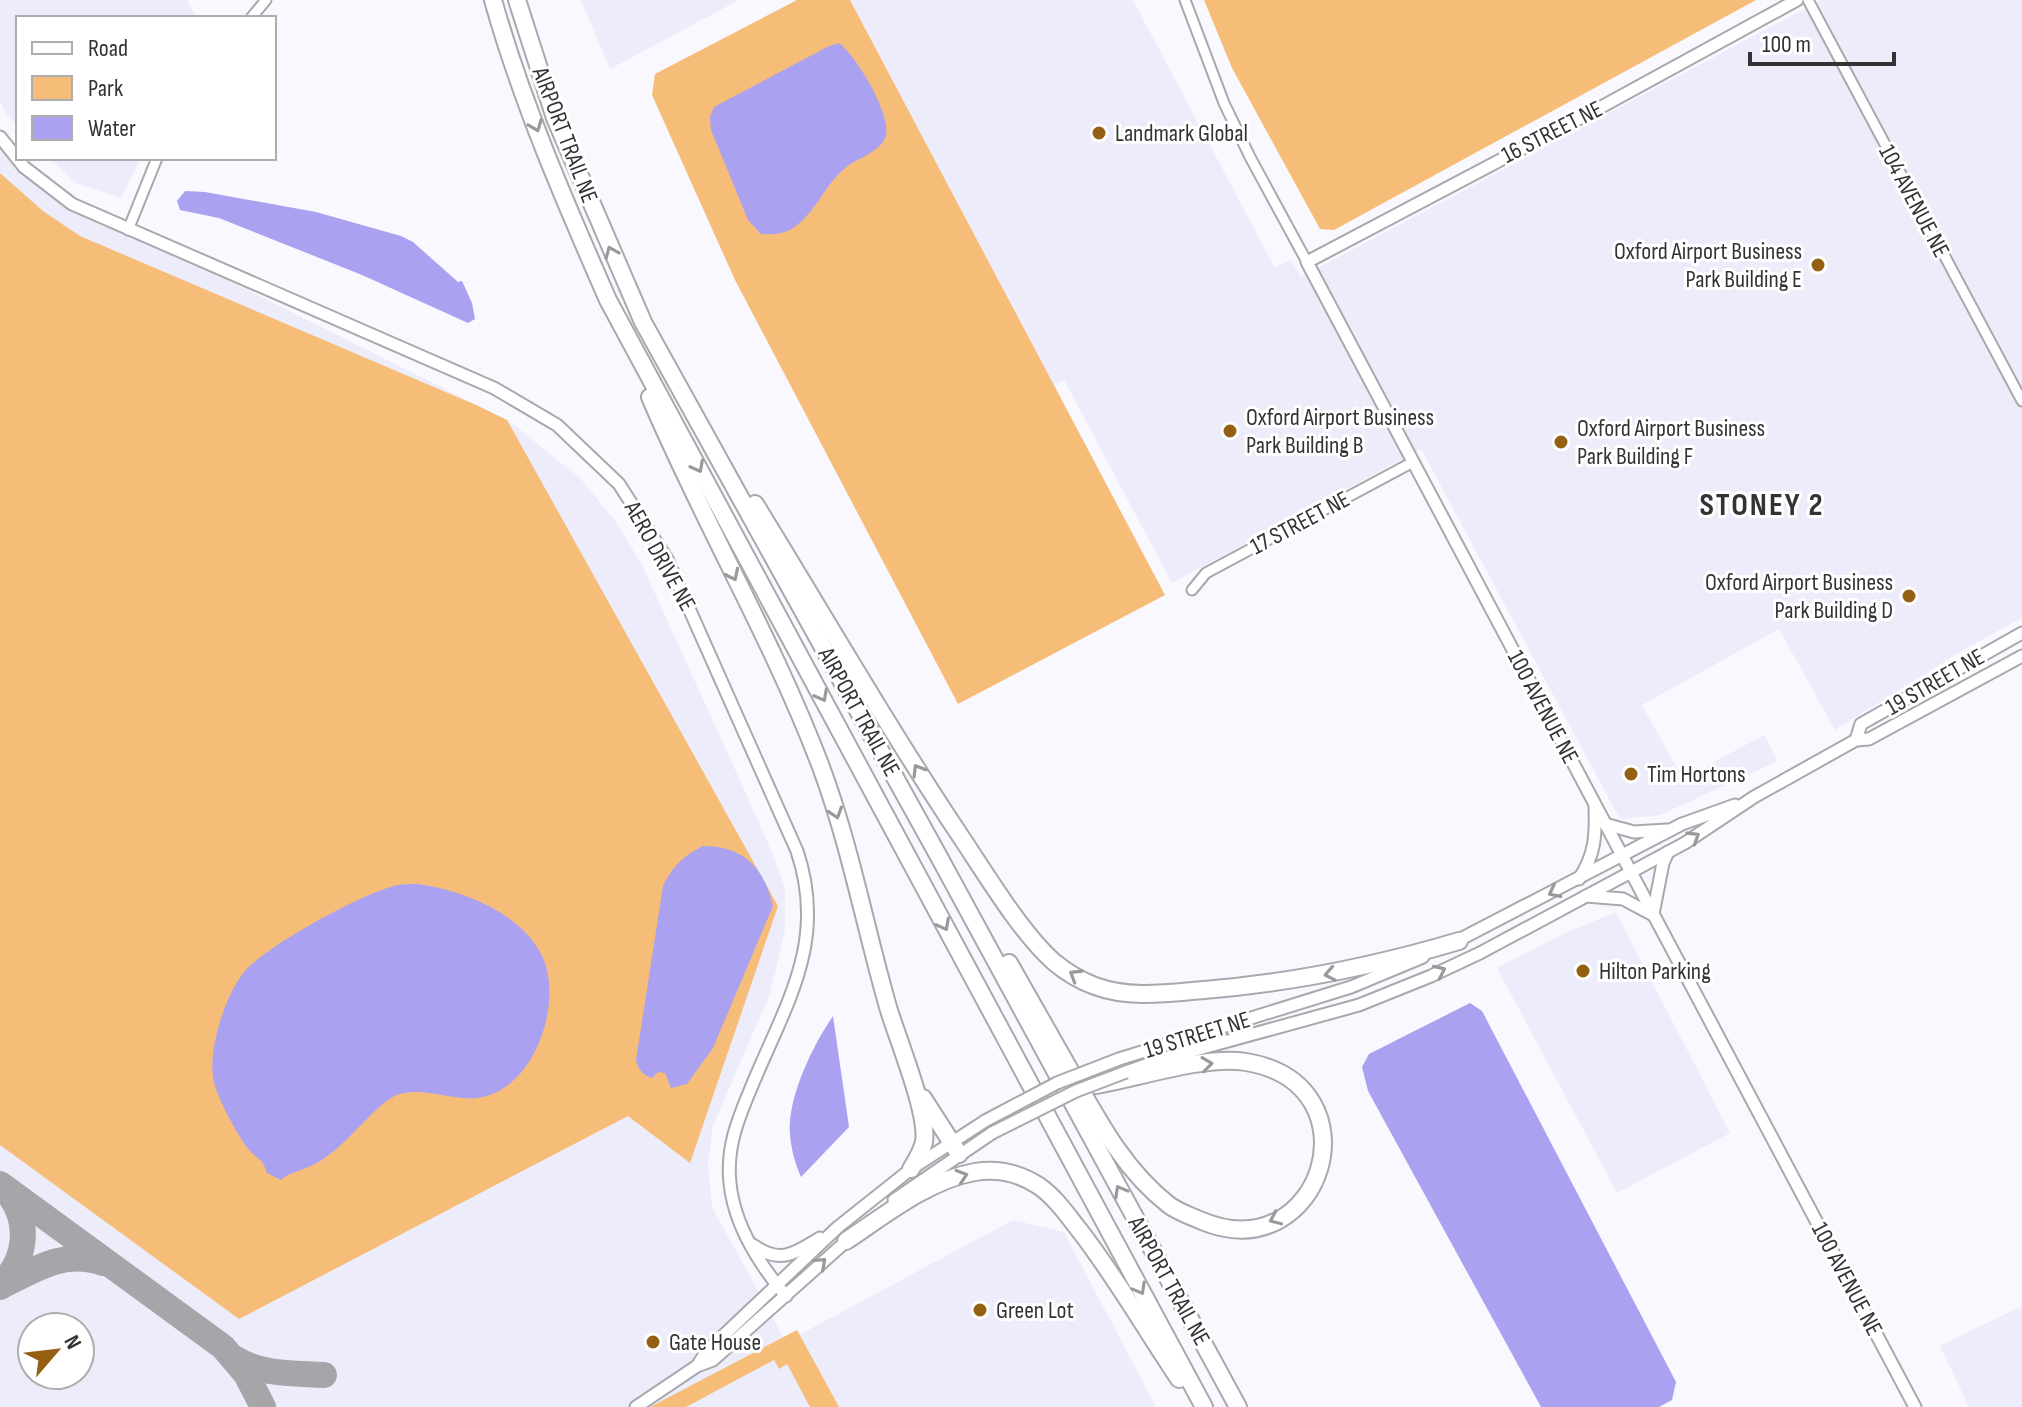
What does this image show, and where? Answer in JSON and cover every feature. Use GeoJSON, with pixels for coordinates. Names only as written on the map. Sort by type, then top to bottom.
{"type":"FeatureCollection","features":[{"type":"Feature","properties":{"kind":"highway","name":"AIRPORT TRAIL NE"},"geometry":{"type":"LineString","coordinates":[[491,0],[553,172],[608,300],[1204,1407]]}},
{"type":"Feature","properties":{"kind":"highway","name":"AIRPORT TRAIL NE"},"geometry":{"type":"LineString","coordinates":[[520,0],[555,118],[643,322],[1238,1407]]}},
{"type":"Feature","properties":{"kind":"highway"},"geometry":{"type":"LineString","coordinates":[[608,300],[675,455],[775,661],[821,766],[840,824],[887,1005],[922,1118],[924,1139],[911,1169]]}},
{"type":"Feature","properties":{"kind":"highway"},"geometry":{"type":"LineString","coordinates":[[643,322],[939,805],[1031,937],[1054,962],[1099,988],[1135,994],[1172,993],[1308,978],[1393,961],[1459,941]]}},
{"type":"Feature","properties":{"kind":"highway"},"geometry":{"type":"LineString","coordinates":[[938,855],[994,937],[1108,1137],[1154,1192],[1172,1207],[1192,1217],[1212,1225],[1243,1229],[1279,1219],[1304,1200],[1314,1186],[1325,1145],[1324,1129],[1310,1099],[1277,1070],[1242,1061],[1216,1062],[1128,1075],[1086,1087]]}},
{"type":"Feature","properties":{"kind":"highway"},"geometry":{"type":"LineString","coordinates":[[908,1068],[934,1119],[955,1148]]}},
{"type":"Feature","properties":{"kind":"highway"},"geometry":{"type":"LineString","coordinates":[[842,1234],[957,1177],[998,1170],[1025,1178],[1055,1201],[1090,1244],[1198,1407]]}},
{"type":"Feature","properties":{"kind":"street"},"geometry":{"type":"LineString","coordinates":[[253,16],[266,0]]}},
{"type":"Feature","properties":{"kind":"street","name":"100 AVENUE NE"},"geometry":{"type":"LineString","coordinates":[[1185,0],[1237,129],[1915,1407]]}},
{"type":"Feature","properties":{"kind":"street","name":"16 STREET NE"},"geometry":{"type":"LineString","coordinates":[[1307,262],[1797,0]]}},
{"type":"Feature","properties":{"kind":"street","name":"104 AVENUE NE"},"geometry":{"type":"LineString","coordinates":[[1808,0],[2022,401]]}},
{"type":"Feature","properties":{"kind":"street","name":"AERO DRIVE NE"},"geometry":{"type":"LineString","coordinates":[[0,137],[16,157]]}},
{"type":"Feature","properties":{"kind":"street","name":"AERO DRIVE NE"},"geometry":{"type":"LineString","coordinates":[[18,160],[72,204],[494,388],[557,425],[619,484],[667,559],[797,851],[809,898],[808,930],[800,970],[734,1128],[730,1147],[730,1184],[749,1242],[763,1267],[786,1296]]}},
{"type":"Feature","properties":{"kind":"street"},"geometry":{"type":"LineString","coordinates":[[128,230],[156,160]]}},
{"type":"Feature","properties":{"kind":"street","name":"17 STREET NE"},"geometry":{"type":"LineString","coordinates":[[1192,590],[1206,573],[1413,462]]}},
{"type":"Feature","properties":{"kind":"street","name":"19 STREET NE"},"geometry":{"type":"LineString","coordinates":[[1856,740],[1861,724],[2022,633]]}},
{"type":"Feature","properties":{"kind":"street","name":"19 STREET NE"},"geometry":{"type":"LineString","coordinates":[[1128,1075],[1189,1051],[1290,1026],[1389,994],[1480,953],[1668,852],[1754,797],[1856,740],[1869,739],[2022,656]]}},
{"type":"Feature","properties":{"kind":"street","name":"19 STREET NE"},"geometry":{"type":"LineString","coordinates":[[636,1407],[697,1366],[713,1360],[786,1296],[842,1234],[884,1207],[985,1121],[1057,1083],[1119,1059],[1351,987],[1459,941],[1671,830],[1754,797]]}},
{"type":"Feature","properties":{"kind":"street"},"geometry":{"type":"LineString","coordinates":[[1578,880],[1590,862],[1595,807]]}},
{"type":"Feature","properties":{"kind":"street"},"geometry":{"type":"LineString","coordinates":[[1605,824],[1634,832],[1671,830]]}},
{"type":"Feature","properties":{"kind":"street"},"geometry":{"type":"LineString","coordinates":[[1585,896],[1623,899],[1653,915],[1668,852]]}},
{"type":"Feature","properties":{"kind":"street","name":"19 STREET NE"},"geometry":{"type":"LineString","coordinates":[[697,1366],[706,1352],[778,1286],[842,1234],[911,1169],[1086,1087]]}},
{"type":"Feature","properties":{"kind":"street"},"geometry":{"type":"LineString","coordinates":[[749,1242],[769,1255],[787,1256],[842,1234]]}},
{"type":"Feature","properties":{"kind":"shaded area"},"geometry":{"type":"Polygon","coordinates":[[[0,0],[187,0],[196,16],[16,16],[16,124],[0,102],[0,0]]]}},
{"type":"Feature","properties":{"kind":"shaded area"},"geometry":{"type":"Polygon","coordinates":[[[581,0],[739,0],[610,69],[581,0]]]}},
{"type":"Feature","properties":{"kind":"shaded area"},"geometry":{"type":"Polygon","coordinates":[[[850,0],[1133,0],[1275,268],[1291,260],[1301,277],[1821,0],[2022,0],[2022,618],[1968,647],[1835,730],[1779,629],[1642,705],[1683,779],[1764,735],[1778,761],[1660,815],[1620,819],[1421,449],[1172,583],[1064,380],[1054,386],[850,0]]]}},
{"type":"Feature","properties":{"kind":"shaded area"},"geometry":{"type":"Polygon","coordinates":[[[0,130],[16,155],[16,160],[24,167],[128,230],[509,421],[580,478],[616,522],[642,565],[748,798],[785,889],[785,930],[770,994],[713,1126],[708,1165],[712,1207],[786,1342],[1013,1220],[1064,1232],[1156,1407],[0,1407],[0,130]]]}},
{"type":"Feature","properties":{"kind":"shaded area"},"geometry":{"type":"Polygon","coordinates":[[[52,160],[140,160],[121,198],[76,183],[52,160]]]}},
{"type":"Feature","properties":{"kind":"shaded area"},"geometry":{"type":"Polygon","coordinates":[[[1616,912],[1730,1133],[1617,1193],[1497,968],[1561,935],[1616,912]]]}},
{"type":"Feature","properties":{"kind":"shaded area"},"geometry":{"type":"Polygon","coordinates":[[[2022,1306],[2022,1407],[1969,1407],[1940,1346],[2022,1306]]]}},
{"type":"Feature","properties":{"kind":"green space"},"geometry":{"type":"Polygon","coordinates":[[[797,0],[850,0],[1165,595],[958,704],[735,280],[652,95],[655,74],[797,0]]]}},
{"type":"Feature","properties":{"kind":"green space"},"geometry":{"type":"Polygon","coordinates":[[[1204,0],[1756,0],[1334,230],[1320,229],[1232,68],[1204,0]]]}},
{"type":"Feature","properties":{"kind":"green space"},"geometry":{"type":"Polygon","coordinates":[[[0,173],[43,211],[80,236],[507,420],[778,906],[690,1163],[628,1116],[239,1319],[0,1145],[0,173]]]}},
{"type":"Feature","properties":{"kind":"green space"},"geometry":{"type":"Polygon","coordinates":[[[797,1330],[839,1407],[810,1407],[787,1364],[779,1369],[774,1360],[686,1407],[650,1407],[797,1330]]]}},
{"type":"Feature","properties":{"kind":"water"},"geometry":{"type":"Polygon","coordinates":[[[839,43],[854,59],[871,86],[883,113],[886,135],[868,155],[837,175],[796,226],[788,231],[761,234],[748,220],[711,130],[710,117],[714,107],[839,43]]]}},
{"type":"Feature","properties":{"kind":"water"},"geometry":{"type":"Polygon","coordinates":[[[185,191],[316,212],[401,236],[413,242],[458,282],[462,281],[475,319],[468,323],[362,275],[219,218],[180,210],[177,201],[185,191]]]}},
{"type":"Feature","properties":{"kind":"water"},"geometry":{"type":"Polygon","coordinates":[[[703,846],[730,850],[750,861],[764,880],[773,906],[713,1048],[687,1084],[671,1088],[665,1073],[658,1072],[649,1077],[641,1071],[636,1060],[663,886],[679,862],[703,846]]]}},
{"type":"Feature","properties":{"kind":"water"},"geometry":{"type":"Polygon","coordinates":[[[417,884],[469,897],[503,914],[518,925],[540,952],[547,970],[548,1013],[533,1055],[505,1087],[487,1096],[465,1098],[419,1092],[397,1095],[382,1104],[328,1156],[281,1180],[267,1173],[262,1162],[249,1150],[225,1110],[215,1086],[215,1042],[230,994],[245,971],[295,934],[363,898],[398,885],[417,884]]]}},
{"type":"Feature","properties":{"kind":"water"},"geometry":{"type":"Polygon","coordinates":[[[1470,1003],[1482,1011],[1676,1382],[1672,1400],[1659,1407],[1541,1407],[1368,1091],[1362,1067],[1369,1054],[1470,1003]]]}},
{"type":"Feature","properties":{"kind":"water"},"geometry":{"type":"Polygon","coordinates":[[[833,1016],[849,1127],[801,1177],[791,1140],[793,1104],[810,1057],[833,1016]]]}},
{"type":"Feature","properties":{"kind":"taxiway"},"geometry":{"type":"LineString","coordinates":[[0,1184],[223,1347],[246,1374],[263,1407]]}},
{"type":"Feature","properties":{"kind":"taxiway"},"geometry":{"type":"LineString","coordinates":[[0,1285],[16,1264],[23,1240],[20,1215],[7,1192]]}},
{"type":"Feature","properties":{"kind":"taxiway"},"geometry":{"type":"LineString","coordinates":[[0,1287],[37,1268],[62,1260],[89,1259],[103,1263]]}},
{"type":"Feature","properties":{"kind":"taxiway"},"geometry":{"type":"LineString","coordinates":[[234,1358],[255,1368],[324,1375]]}},
{"type":"Feature","properties":{"kind":"place","name":"Landmark Global"},"geometry":{"type":"Point","coordinates":[1099,133]}},
{"type":"Feature","properties":{"kind":"place","name":"Oxford Airport Business Park Building E"},"geometry":{"type":"Point","coordinates":[1818,265]}},
{"type":"Feature","properties":{"kind":"place","name":"Oxford Airport Business Park Building B"},"geometry":{"type":"Point","coordinates":[1230,431]}},
{"type":"Feature","properties":{"kind":"place","name":"Oxford Airport Business Park Building F"},"geometry":{"type":"Point","coordinates":[1561,442]}},
{"type":"Feature","properties":{"kind":"place","name":"Oxford Airport Business Park Building D"},"geometry":{"type":"Point","coordinates":[1909,596]}},
{"type":"Feature","properties":{"kind":"place","name":"Tim Hortons"},"geometry":{"type":"Point","coordinates":[1631,774]}},
{"type":"Feature","properties":{"kind":"place","name":"Hilton Parking"},"geometry":{"type":"Point","coordinates":[1583,971]}},
{"type":"Feature","properties":{"kind":"place","name":"Green Lot"},"geometry":{"type":"Point","coordinates":[980,1310]}},
{"type":"Feature","properties":{"kind":"place","name":"Gate House"},"geometry":{"type":"Point","coordinates":[653,1342]}},
{"type":"Feature","properties":{"kind":"district","name":"STONEY 2"},"geometry":{"type":"Point","coordinates":[1762,505]}}]}
